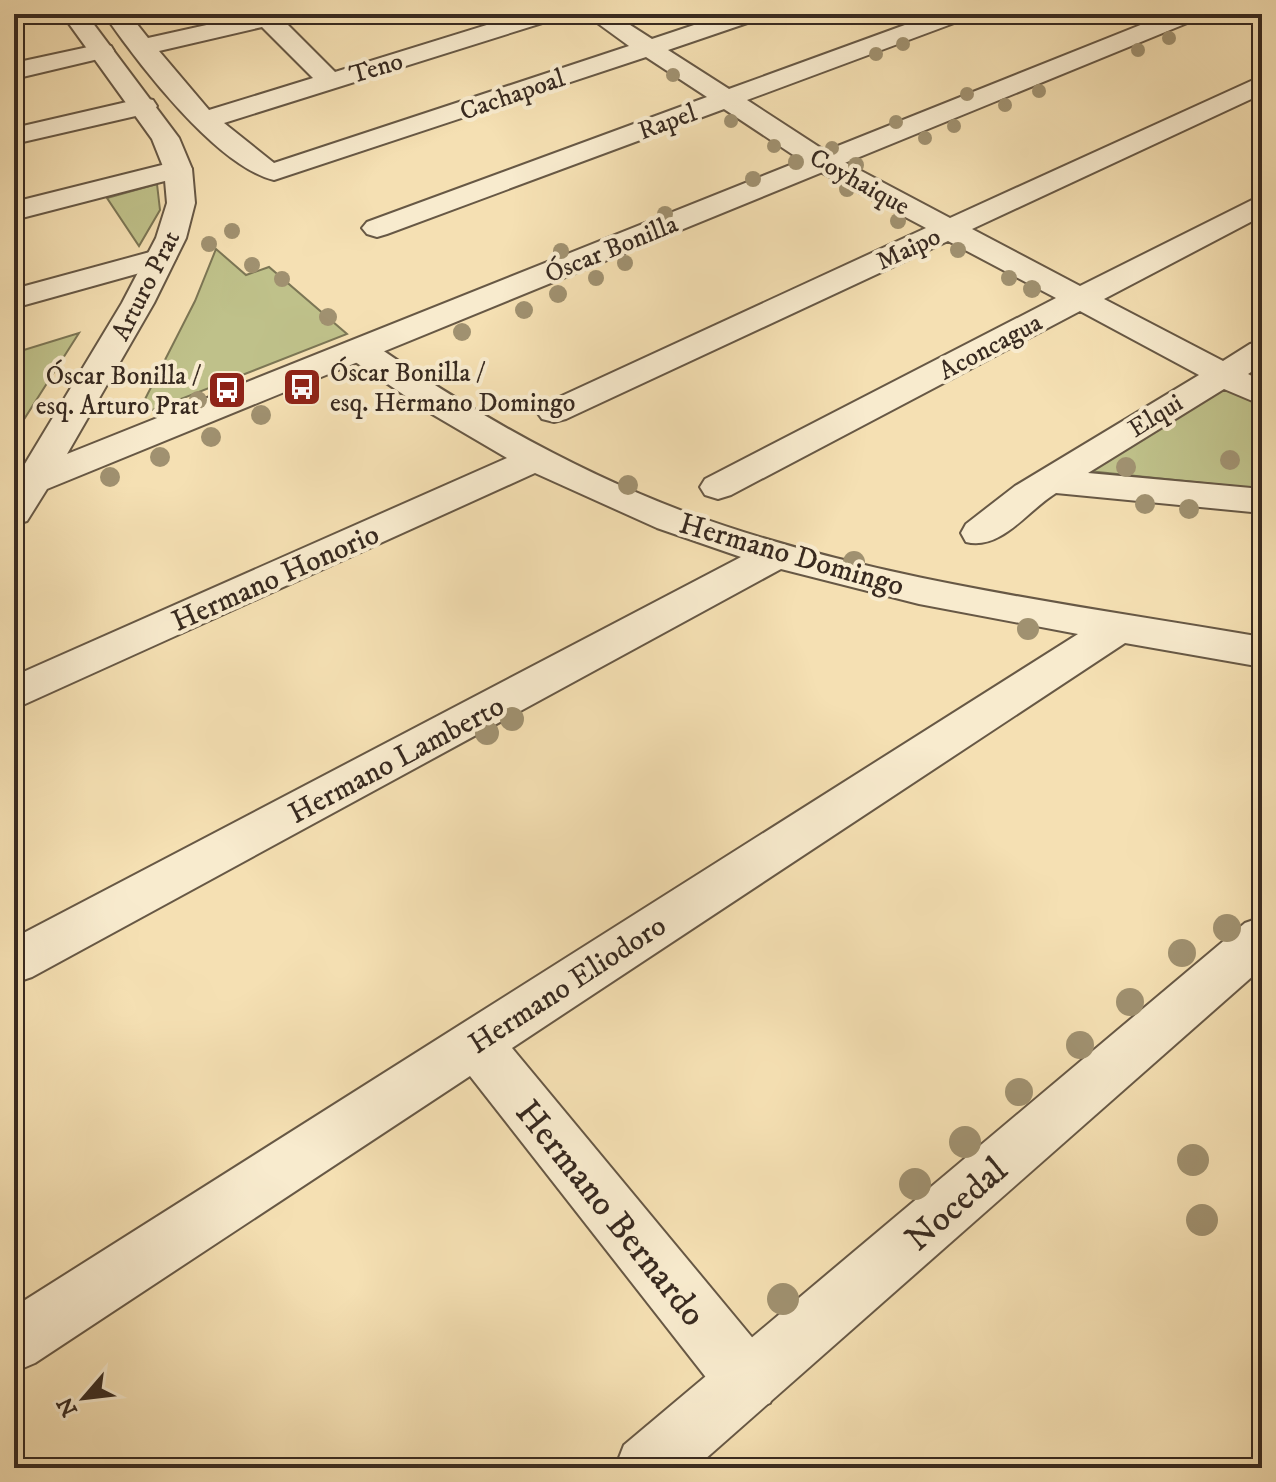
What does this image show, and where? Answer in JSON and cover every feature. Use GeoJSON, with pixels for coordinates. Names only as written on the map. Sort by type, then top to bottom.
{"type":"FeatureCollection","features":[{"type":"Feature","properties":{"kind":"street","name":"Arturo Prat"},"geometry":{"type":"LineString","coordinates":[[14,513],[118,340],[178,220],[181,184],[165,138],[74,14]]}},
{"type":"Feature","properties":{"kind":"street"},"geometry":{"type":"LineString","coordinates":[[116,14],[205,120]]}},
{"type":"Feature","properties":{"kind":"street","name":"Teno"},"geometry":{"type":"LineString","coordinates":[[205,120],[547,14]]}},
{"type":"Feature","properties":{"kind":"street","name":"Coyhaique"},"geometry":{"type":"LineString","coordinates":[[597,14],[823,162],[1262,395]]}},
{"type":"Feature","properties":{"kind":"street","name":"Cachapoal"},"geometry":{"type":"LineString","coordinates":[[205,120],[264,169],[274,172],[751,14]]}},
{"type":"Feature","properties":{"kind":"street","name":"Rapel"},"geometry":{"type":"LineString","coordinates":[[377,228],[957,14]]}},
{"type":"Feature","properties":{"kind":"street","name":"Óscar Bonilla"},"geometry":{"type":"LineString","coordinates":[[33,481],[1189,14]]}},
{"type":"Feature","properties":{"kind":"street"},"geometry":{"type":"LineString","coordinates":[[142,47],[278,16],[330,81]]}},
{"type":"Feature","properties":{"kind":"street"},"geometry":{"type":"LineString","coordinates":[[14,71],[102,51]]}},
{"type":"Feature","properties":{"kind":"street","name":"Maipo"},"geometry":{"type":"LineString","coordinates":[[554,412],[1262,84]]}},
{"type":"Feature","properties":{"kind":"street"},"geometry":{"type":"LineString","coordinates":[[14,136],[144,106]]}},
{"type":"Feature","properties":{"kind":"street"},"geometry":{"type":"LineString","coordinates":[[14,211],[178,169]]}},
{"type":"Feature","properties":{"kind":"street","name":"Aconcagua"},"geometry":{"type":"LineString","coordinates":[[718,487],[1262,204]]}},
{"type":"Feature","properties":{"kind":"street"},"geometry":{"type":"LineString","coordinates":[[14,299],[161,258]]}},
{"type":"Feature","properties":{"kind":"street","name":"Hermano Domingo"},"geometry":{"type":"LineString","coordinates":[[360,350],[446,409],[536,459],[662,517],[777,555],[890,584],[1262,652]]}},
{"type":"Feature","properties":{"kind":"street","name":"Elqui"},"geometry":{"type":"LineString","coordinates":[[980,533],[1008,508],[1049,481],[1262,351]]}},
{"type":"Feature","properties":{"kind":"street","name":"Hermano Honorio"},"geometry":{"type":"LineString","coordinates":[[14,694],[536,459]]}},
{"type":"Feature","properties":{"kind":"street"},"geometry":{"type":"LineString","coordinates":[[1049,481],[1262,501]]}},
{"type":"Feature","properties":{"kind":"street","name":"Hermano Lamberto"},"geometry":{"type":"LineString","coordinates":[[14,962],[777,555]]}},
{"type":"Feature","properties":{"kind":"street","name":"Hermano Eliodoro"},"geometry":{"type":"LineString","coordinates":[[14,1342],[1121,626]]}},
{"type":"Feature","properties":{"kind":"street","name":"Nocedal"},"geometry":{"type":"LineString","coordinates":[[647,1468],[1262,938]]}},
{"type":"Feature","properties":{"kind":"street","name":"Hermano Bernardo"},"geometry":{"type":"LineString","coordinates":[[476,1043],[748,1381]]}},
{"type":"Feature","properties":{"kind":"green space"},"geometry":{"type":"Polygon","coordinates":[[[157,184],[160,210],[139,246],[107,198],[157,184]]]}},
{"type":"Feature","properties":{"kind":"green space"},"geometry":{"type":"Polygon","coordinates":[[[216,249],[246,275],[269,267],[347,334],[153,410],[142,405],[195,301],[216,249]]]}},
{"type":"Feature","properties":{"kind":"green space"},"geometry":{"type":"Polygon","coordinates":[[[79,333],[14,435],[14,353],[79,333]]]}},
{"type":"Feature","properties":{"kind":"green space"},"geometry":{"type":"Polygon","coordinates":[[[1224,385],[1262,406],[1262,489],[1088,471],[1224,385]]]}},
{"type":"Feature","properties":{"kind":"place","name":"Óscar Bonilla / esq. Hermano Domingo"},"geometry":{"type":"Point","coordinates":[302,387]}},
{"type":"Feature","properties":{"kind":"place","name":"Óscar Bonilla / esq. Arturo Prat"},"geometry":{"type":"Point","coordinates":[227,390]}}]}
